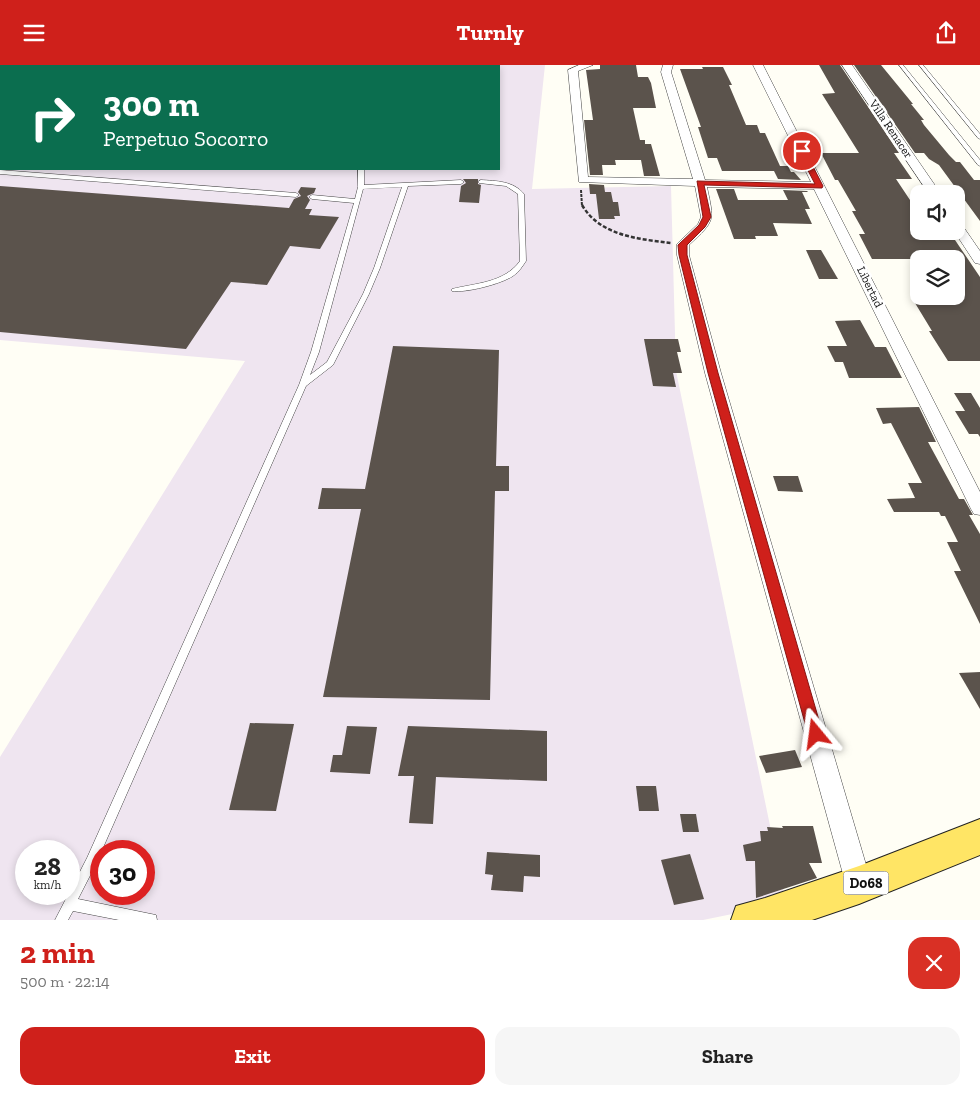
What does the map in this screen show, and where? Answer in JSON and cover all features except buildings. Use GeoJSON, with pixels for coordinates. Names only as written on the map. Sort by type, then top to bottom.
{"type":"FeatureCollection","features":[{"type":"Feature","properties":{"kind":"main road","name":"D068"},"geometry":{"type":"LineString","coordinates":[[750,920],[765,917],[859,885],[980,837]]}},
{"type":"Feature","properties":{"kind":"street"},"geometry":{"type":"LineString","coordinates":[[588,65],[573,70],[583,180],[820,186]]}},
{"type":"Feature","properties":{"kind":"street"},"geometry":{"type":"LineString","coordinates":[[668,65],[666,72],[700,183],[707,217],[703,226],[683,245],[683,255],[713,373],[859,885]]}},
{"type":"Feature","properties":{"kind":"street","name":"Libertad"},"geometry":{"type":"LineString","coordinates":[[758,65],[980,509]]}},
{"type":"Feature","properties":{"kind":"street","name":"Villa Renacer"},"geometry":{"type":"LineString","coordinates":[[847,65],[929,185]]}},
{"type":"Feature","properties":{"kind":"street"},"geometry":{"type":"LineString","coordinates":[[965,238],[980,260]]}},
{"type":"Feature","properties":{"kind":"lane"},"geometry":{"type":"LineString","coordinates":[[901,65],[980,164]]}},
{"type":"Feature","properties":{"kind":"lane"},"geometry":{"type":"LineString","coordinates":[[921,65],[980,137]]}},
{"type":"Feature","properties":{"kind":"lane"},"geometry":{"type":"LineString","coordinates":[[80,884],[303,385],[315,351],[361,187],[361,170]]}},
{"type":"Feature","properties":{"kind":"lane"},"geometry":{"type":"LineString","coordinates":[[0,172],[296,195]]}},
{"type":"Feature","properties":{"kind":"lane"},"geometry":{"type":"LineString","coordinates":[[361,187],[461,182]]}},
{"type":"Feature","properties":{"kind":"lane"},"geometry":{"type":"LineString","coordinates":[[454,290],[500,280],[519,268],[523,261],[521,194],[508,185],[481,182]]}},
{"type":"Feature","properties":{"kind":"lane"},"geometry":{"type":"LineString","coordinates":[[303,385],[330,363],[340,346],[377,268],[406,184]]}},
{"type":"Feature","properties":{"kind":"lane"},"geometry":{"type":"LineString","coordinates":[[312,197],[356,201]]}},
{"type":"Feature","properties":{"kind":"lane"},"geometry":{"type":"LineString","coordinates":[[61,920],[69,905]]}},
{"type":"Feature","properties":{"kind":"lane"},"geometry":{"type":"LineString","coordinates":[[75,905],[151,920]]}},
{"type":"Feature","properties":{"kind":"path"},"geometry":{"type":"LineString","coordinates":[[583,180],[580,193],[582,206],[600,224],[622,235],[683,245]]}},
{"type":"Feature","properties":{"kind":"shaded area"},"geometry":{"type":"Polygon","coordinates":[[[500,65],[545,65],[532,189],[671,186],[676,371],[786,903],[703,920],[0,920],[0,757],[245,361],[0,340],[0,170],[500,170],[500,65]]]}},
{"type":"Feature","properties":{"kind":"route"},"geometry":{"type":"LineString","coordinates":[[802,151],[820,186],[700,183],[707,217],[703,226],[683,245],[683,255],[713,373],[816,734]]}}]}
